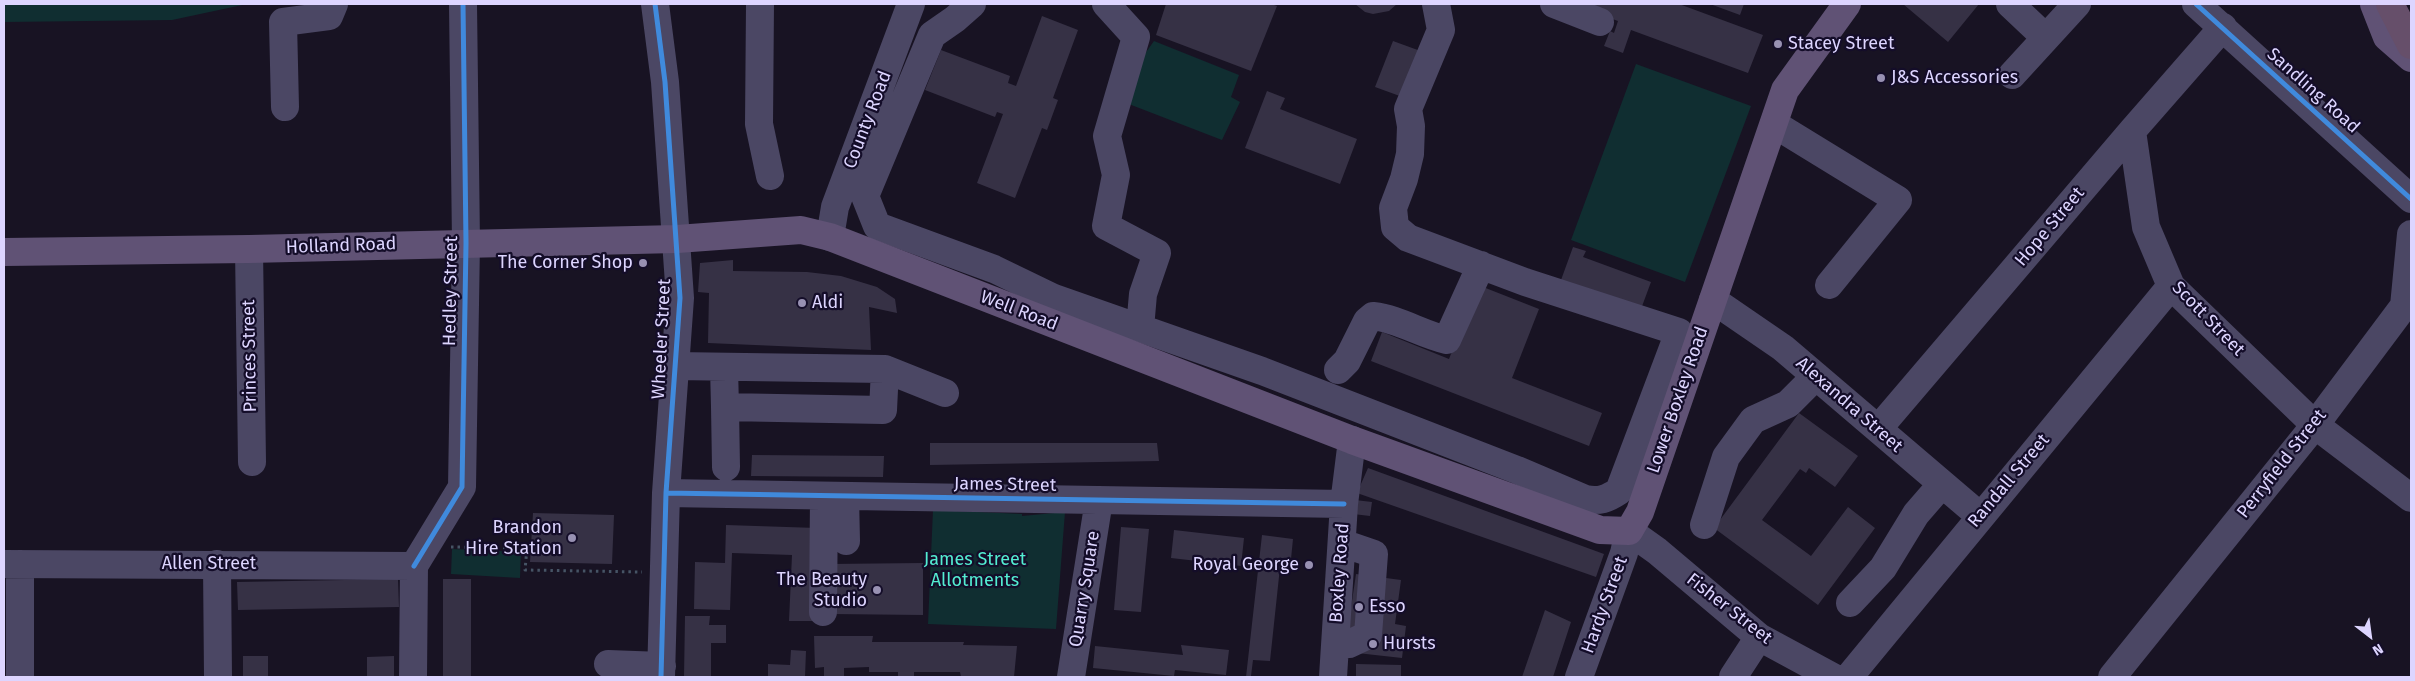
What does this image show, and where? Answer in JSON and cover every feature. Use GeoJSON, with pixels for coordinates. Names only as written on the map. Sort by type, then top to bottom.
{"type":"FeatureCollection","features":[{"type":"Feature","properties":{"kind":"highway"},"geometry":{"type":"LineString","coordinates":[[2390,4],[2411,45]]}},
{"type":"Feature","properties":{"kind":"main road","name":"Lower Boxley Road"},"geometry":{"type":"LineString","coordinates":[[1629,531],[1640,512],[1786,90],[1847,4]]}},
{"type":"Feature","properties":{"kind":"main road"},"geometry":{"type":"LineString","coordinates":[[2374,4],[2388,37],[2411,58]]}},
{"type":"Feature","properties":{"kind":"main road","name":"Well Road"},"geometry":{"type":"LineString","coordinates":[[677,239],[801,230],[830,237],[1352,440]]}},
{"type":"Feature","properties":{"kind":"main road","name":"Holland Road"},"geometry":{"type":"LineString","coordinates":[[4,252],[249,249],[677,239]]}},
{"type":"Feature","properties":{"kind":"main road"},"geometry":{"type":"LineString","coordinates":[[1352,440],[1600,530],[1629,531]]}},
{"type":"Feature","properties":{"kind":"street"},"geometry":{"type":"LineString","coordinates":[[285,107],[282,22],[329,16],[334,4]]}},
{"type":"Feature","properties":{"kind":"street","name":"Hedley Street"},"geometry":{"type":"LineString","coordinates":[[420,556],[462,488],[466,243],[463,4]]}},
{"type":"Feature","properties":{"kind":"street","name":"Wheeler Street"},"geometry":{"type":"LineString","coordinates":[[655,4],[665,82],[680,298],[666,494],[662,672]]}},
{"type":"Feature","properties":{"kind":"street"},"geometry":{"type":"LineString","coordinates":[[760,4],[759,124],[770,176]]}},
{"type":"Feature","properties":{"kind":"street"},"geometry":{"type":"LineString","coordinates":[[972,4],[932,35],[865,196],[877,226],[994,269],[1054,298],[1271,375],[1517,470],[1585,499],[1596,501],[1608,498],[1619,491],[1679,332],[1481,265],[1408,238],[1396,228],[1393,208],[1404,179],[1410,154],[1412,126],[1408,109],[1441,30],[1436,4]]}},
{"type":"Feature","properties":{"kind":"street"},"geometry":{"type":"LineString","coordinates":[[1106,4],[1136,37],[1107,136],[1116,175],[1106,226],[1157,253],[1143,294],[1140,328]]}},
{"type":"Feature","properties":{"kind":"street"},"geometry":{"type":"LineString","coordinates":[[1554,4],[1600,22]]}},
{"type":"Feature","properties":{"kind":"street"},"geometry":{"type":"LineString","coordinates":[[2010,4],[2046,38]]}},
{"type":"Feature","properties":{"kind":"street"},"geometry":{"type":"LineString","coordinates":[[2012,75],[2078,4]]}},
{"type":"Feature","properties":{"kind":"street","name":"Sandling Road"},"geometry":{"type":"LineString","coordinates":[[2196,4],[2411,199]]}},
{"type":"Feature","properties":{"kind":"street","name":"County Road"},"geometry":{"type":"LineString","coordinates":[[830,237],[835,207],[908,5]]}},
{"type":"Feature","properties":{"kind":"street","name":"Hope Street"},"geometry":{"type":"LineString","coordinates":[[1878,430],[2223,27]]}},
{"type":"Feature","properties":{"kind":"street"},"geometry":{"type":"LineString","coordinates":[[1774,124],[1898,200],[1829,285]]}},
{"type":"Feature","properties":{"kind":"street","name":"Scott Street"},"geometry":{"type":"LineString","coordinates":[[2132,131],[2146,226],[2171,286],[2315,425],[2411,498]]}},
{"type":"Feature","properties":{"kind":"street","name":"Perryfield Street"},"geometry":{"type":"LineString","coordinates":[[2112,677],[2315,425],[2404,306],[2411,234]]}},
{"type":"Feature","properties":{"kind":"street","name":"Princes Street"},"geometry":{"type":"LineString","coordinates":[[249,249],[252,462]]}},
{"type":"Feature","properties":{"kind":"street"},"geometry":{"type":"LineString","coordinates":[[1338,370],[1347,362],[1368,321],[1373,316],[1389,318],[1433,337],[1447,340],[1481,265]]}},
{"type":"Feature","properties":{"kind":"street","name":"Randall Street"},"geometry":{"type":"LineString","coordinates":[[1849,677],[2171,286]]}},
{"type":"Feature","properties":{"kind":"street","name":"Alexandra Street"},"geometry":{"type":"LineString","coordinates":[[1713,300],[1783,348],[1980,516]]}},
{"type":"Feature","properties":{"kind":"street"},"geometry":{"type":"LineString","coordinates":[[675,366],[885,369],[945,393]]}},
{"type":"Feature","properties":{"kind":"street"},"geometry":{"type":"LineString","coordinates":[[724,367],[726,468]]}},
{"type":"Feature","properties":{"kind":"street"},"geometry":{"type":"LineString","coordinates":[[725,408],[883,410],[885,369]]}},
{"type":"Feature","properties":{"kind":"street"},"geometry":{"type":"LineString","coordinates":[[1704,525],[1726,457],[1753,420],[1788,404],[1816,376]]}},
{"type":"Feature","properties":{"kind":"street","name":"Boxley Road"},"geometry":{"type":"LineString","coordinates":[[1333,677],[1344,504],[1352,440]]}},
{"type":"Feature","properties":{"kind":"street"},"geometry":{"type":"LineString","coordinates":[[1850,603],[1883,568],[1916,514],[1942,484]]}},
{"type":"Feature","properties":{"kind":"street","name":"James Street"},"geometry":{"type":"LineString","coordinates":[[666,494],[1344,504]]}},
{"type":"Feature","properties":{"kind":"street"},"geometry":{"type":"LineString","coordinates":[[834,496],[846,542]]}},
{"type":"Feature","properties":{"kind":"street"},"geometry":{"type":"LineString","coordinates":[[823,612],[834,496]]}},
{"type":"Feature","properties":{"kind":"street","name":"Quarry Square"},"geometry":{"type":"LineString","coordinates":[[1070,677],[1099,500]]}},
{"type":"Feature","properties":{"kind":"street","name":"Hardy Street"},"geometry":{"type":"LineString","coordinates":[[1579,677],[1616,575],[1629,531]]}},
{"type":"Feature","properties":{"kind":"street","name":"Fisher Street"},"geometry":{"type":"LineString","coordinates":[[1629,531],[1657,551],[1759,637],[1834,677]]}},
{"type":"Feature","properties":{"kind":"street"},"geometry":{"type":"LineString","coordinates":[[413,677],[420,556]]}},
{"type":"Feature","properties":{"kind":"street","name":"Allen Street"},"geometry":{"type":"LineString","coordinates":[[12,564],[217,564],[420,556]]}},
{"type":"Feature","properties":{"kind":"street"},"geometry":{"type":"LineString","coordinates":[[12,564],[20,677]]}},
{"type":"Feature","properties":{"kind":"street"},"geometry":{"type":"LineString","coordinates":[[217,564],[218,677]]}},
{"type":"Feature","properties":{"kind":"street"},"geometry":{"type":"LineString","coordinates":[[1732,677],[1759,637]]}},
{"type":"Feature","properties":{"kind":"street"},"geometry":{"type":"LineString","coordinates":[[608,664],[662,672]]}},
{"type":"Feature","properties":{"kind":"path"},"geometry":{"type":"LineString","coordinates":[[420,556],[526,548],[525,570],[664,572]]}},
{"type":"Feature","properties":{"kind":"green space"},"geometry":{"type":"Polygon","coordinates":[[[4,4],[247,4],[172,20],[4,22],[4,4]]]}},
{"type":"Feature","properties":{"kind":"green space"},"geometry":{"type":"Polygon","coordinates":[[[1154,41],[1239,75],[1231,97],[1240,102],[1222,140],[1121,101],[1144,55],[1154,41]]]}},
{"type":"Feature","properties":{"kind":"green space"},"geometry":{"type":"Polygon","coordinates":[[[1636,64],[1751,106],[1685,282],[1571,240],[1636,64]]]}},
{"type":"Feature","properties":{"kind":"green space","name":"James Street Allotments"},"geometry":{"type":"Polygon","coordinates":[[[933,510],[1022,514],[1022,516],[1065,512],[1056,629],[928,624],[933,510]]]}},
{"type":"Feature","properties":{"kind":"green space"},"geometry":{"type":"Polygon","coordinates":[[[452,549],[521,552],[520,578],[451,574],[452,549]]]}},
{"type":"Feature","properties":{"kind":"building"},"geometry":{"type":"Polygon","coordinates":[[[1166,4],[1271,4],[1277,6],[1251,71],[1156,35],[1166,4]]]}},
{"type":"Feature","properties":{"kind":"building"},"geometry":{"type":"Polygon","coordinates":[[[1355,4],[1397,4],[1389,11],[1373,14],[1365,12],[1355,4]]]}},
{"type":"Feature","properties":{"kind":"building"},"geometry":{"type":"Polygon","coordinates":[[[1571,4],[1679,4],[1763,35],[1748,73],[1631,30],[1623,53],[1604,46],[1610,31],[1614,33],[1618,21],[1571,4]]]}},
{"type":"Feature","properties":{"kind":"building"},"geometry":{"type":"Polygon","coordinates":[[[1710,4],[1744,4],[1740,15],[1710,4]]]}},
{"type":"Feature","properties":{"kind":"building"},"geometry":{"type":"Polygon","coordinates":[[[1903,4],[1979,4],[1948,42],[1903,4]]]}},
{"type":"Feature","properties":{"kind":"building"},"geometry":{"type":"Polygon","coordinates":[[[1042,16],[1078,30],[1053,98],[1058,100],[1047,130],[1042,128],[1015,198],[977,183],[1003,114],[997,112],[995,117],[925,90],[941,50],[1010,76],[1008,83],[1016,86],[1042,16]]]}},
{"type":"Feature","properties":{"kind":"building"},"geometry":{"type":"Polygon","coordinates":[[[1393,41],[1426,53],[1408,99],[1375,87],[1393,41]]]}},
{"type":"Feature","properties":{"kind":"building"},"geometry":{"type":"Polygon","coordinates":[[[1267,91],[1285,98],[1280,109],[1357,139],[1340,184],[1245,148],[1267,91]]]}},
{"type":"Feature","properties":{"kind":"building"},"geometry":{"type":"Polygon","coordinates":[[[1573,247],[1586,251],[1583,257],[1651,282],[1641,309],[1561,280],[1573,247]]]}},
{"type":"Feature","properties":{"kind":"building","name":"Aldi"},"geometry":{"type":"Polygon","coordinates":[[[733,260],[733,271],[807,272],[841,276],[877,287],[895,299],[897,313],[869,307],[871,350],[708,343],[709,293],[698,292],[700,263],[733,260]]]}},
{"type":"Feature","properties":{"kind":"building"},"geometry":{"type":"Polygon","coordinates":[[[1478,285],[1539,309],[1512,378],[1602,413],[1589,446],[1371,361],[1382,332],[1449,359],[1478,285]]]}},
{"type":"Feature","properties":{"kind":"building"},"geometry":{"type":"Polygon","coordinates":[[[1799,413],[1858,456],[1835,487],[1809,468],[1806,473],[1800,469],[1762,520],[1811,556],[1848,507],[1875,528],[1818,605],[1714,528],[1799,413]]]}},
{"type":"Feature","properties":{"kind":"building"},"geometry":{"type":"Polygon","coordinates":[[[930,443],[1157,443],[1159,461],[930,465],[930,443]]]}},
{"type":"Feature","properties":{"kind":"building"},"geometry":{"type":"Polygon","coordinates":[[[752,455],[884,456],[883,477],[751,476],[752,455]]]}},
{"type":"Feature","properties":{"kind":"building"},"geometry":{"type":"Polygon","coordinates":[[[1368,468],[1604,554],[1596,577],[1357,493],[1368,468]]]}},
{"type":"Feature","properties":{"kind":"building"},"geometry":{"type":"Polygon","coordinates":[[[1355,500],[1372,502],[1370,516],[1353,514],[1355,500]]]}},
{"type":"Feature","properties":{"kind":"building","name":"Brandon Hire Station"},"geometry":{"type":"Polygon","coordinates":[[[533,513],[614,515],[612,564],[530,562],[533,513]]]}},
{"type":"Feature","properties":{"kind":"building"},"geometry":{"type":"Polygon","coordinates":[[[726,525],[817,528],[813,621],[789,621],[792,555],[732,553],[730,610],[694,609],[695,562],[725,563],[726,525]]]}},
{"type":"Feature","properties":{"kind":"building"},"geometry":{"type":"Polygon","coordinates":[[[1121,527],[1149,529],[1141,612],[1114,610],[1121,527]]]}},
{"type":"Feature","properties":{"kind":"building"},"geometry":{"type":"Polygon","coordinates":[[[1174,530],[1244,538],[1241,566],[1171,558],[1174,530]]]}},
{"type":"Feature","properties":{"kind":"building"},"geometry":{"type":"Polygon","coordinates":[[[1262,535],[1293,539],[1291,559],[1281,558],[1270,661],[1253,660],[1251,676],[1255,677],[1246,677],[1262,535]]]}},
{"type":"Feature","properties":{"kind":"building"},"geometry":{"type":"Polygon","coordinates":[[[923,563],[923,615],[831,614],[829,564],[923,563]]]}},
{"type":"Feature","properties":{"kind":"building"},"geometry":{"type":"Polygon","coordinates":[[[1356,574],[1401,580],[1395,624],[1406,626],[1402,658],[1357,653],[1347,635],[1356,574]]]}},
{"type":"Feature","properties":{"kind":"building"},"geometry":{"type":"Polygon","coordinates":[[[398,579],[399,607],[238,610],[237,582],[398,579]]]}},
{"type":"Feature","properties":{"kind":"building"},"geometry":{"type":"Polygon","coordinates":[[[443,579],[471,579],[471,677],[443,677],[443,579]]]}},
{"type":"Feature","properties":{"kind":"building"},"geometry":{"type":"Polygon","coordinates":[[[1545,610],[1571,622],[1553,677],[1522,677],[1545,610]]]}},
{"type":"Feature","properties":{"kind":"building"},"geometry":{"type":"Polygon","coordinates":[[[685,616],[710,616],[709,625],[726,625],[726,643],[711,643],[711,677],[684,677],[685,616]]]}},
{"type":"Feature","properties":{"kind":"building"},"geometry":{"type":"Polygon","coordinates":[[[814,636],[873,636],[872,642],[964,642],[963,645],[1017,646],[1014,677],[961,677],[960,672],[914,672],[914,677],[898,677],[898,672],[869,672],[869,667],[844,668],[844,677],[824,677],[824,667],[815,668],[814,636]]]}},
{"type":"Feature","properties":{"kind":"building"},"geometry":{"type":"Polygon","coordinates":[[[1181,645],[1229,650],[1226,675],[1175,670],[1174,676],[1093,668],[1095,646],[1183,655],[1181,645]]]}},
{"type":"Feature","properties":{"kind":"building"},"geometry":{"type":"Polygon","coordinates":[[[791,650],[806,651],[805,677],[768,677],[768,664],[790,665],[791,650]]]}},
{"type":"Feature","properties":{"kind":"building"},"geometry":{"type":"Polygon","coordinates":[[[243,656],[268,656],[268,677],[243,677],[243,656]]]}},
{"type":"Feature","properties":{"kind":"building"},"geometry":{"type":"Polygon","coordinates":[[[394,656],[394,677],[367,677],[367,657],[394,656]]]}},
{"type":"Feature","properties":{"kind":"building"},"geometry":{"type":"Polygon","coordinates":[[[1356,664],[1401,665],[1401,677],[1356,677],[1356,664]]]}},
{"type":"Feature","properties":{"kind":"cycle path"},"geometry":{"type":"LineString","coordinates":[[414,566],[462,487],[466,243],[463,4]]}},
{"type":"Feature","properties":{"kind":"cycle path"},"geometry":{"type":"LineString","coordinates":[[655,4],[665,82],[680,298],[666,493],[661,677]]}},
{"type":"Feature","properties":{"kind":"cycle path"},"geometry":{"type":"LineString","coordinates":[[2196,4],[2411,199]]}},
{"type":"Feature","properties":{"kind":"cycle path"},"geometry":{"type":"LineString","coordinates":[[666,493],[1344,504]]}},
{"type":"Feature","properties":{"kind":"place","name":"Stacey Street"},"geometry":{"type":"Point","coordinates":[1778,44]}},
{"type":"Feature","properties":{"kind":"place","name":"J&S Accessories"},"geometry":{"type":"Point","coordinates":[1881,78]}},
{"type":"Feature","properties":{"kind":"place","name":"The Corner Shop"},"geometry":{"type":"Point","coordinates":[643,263]}},
{"type":"Feature","properties":{"kind":"place","name":"Aldi"},"geometry":{"type":"Point","coordinates":[802,303]}},
{"type":"Feature","properties":{"kind":"place","name":"Brandon Hire Station"},"geometry":{"type":"Point","coordinates":[572,538]}},
{"type":"Feature","properties":{"kind":"place","name":"Royal George"},"geometry":{"type":"Point","coordinates":[1309,565]}},
{"type":"Feature","properties":{"kind":"place","name":"The Beauty Studio"},"geometry":{"type":"Point","coordinates":[877,590]}},
{"type":"Feature","properties":{"kind":"place","name":"Esso"},"geometry":{"type":"Point","coordinates":[1359,607]}},
{"type":"Feature","properties":{"kind":"place","name":"Hursts"},"geometry":{"type":"Point","coordinates":[1373,644]}}]}
